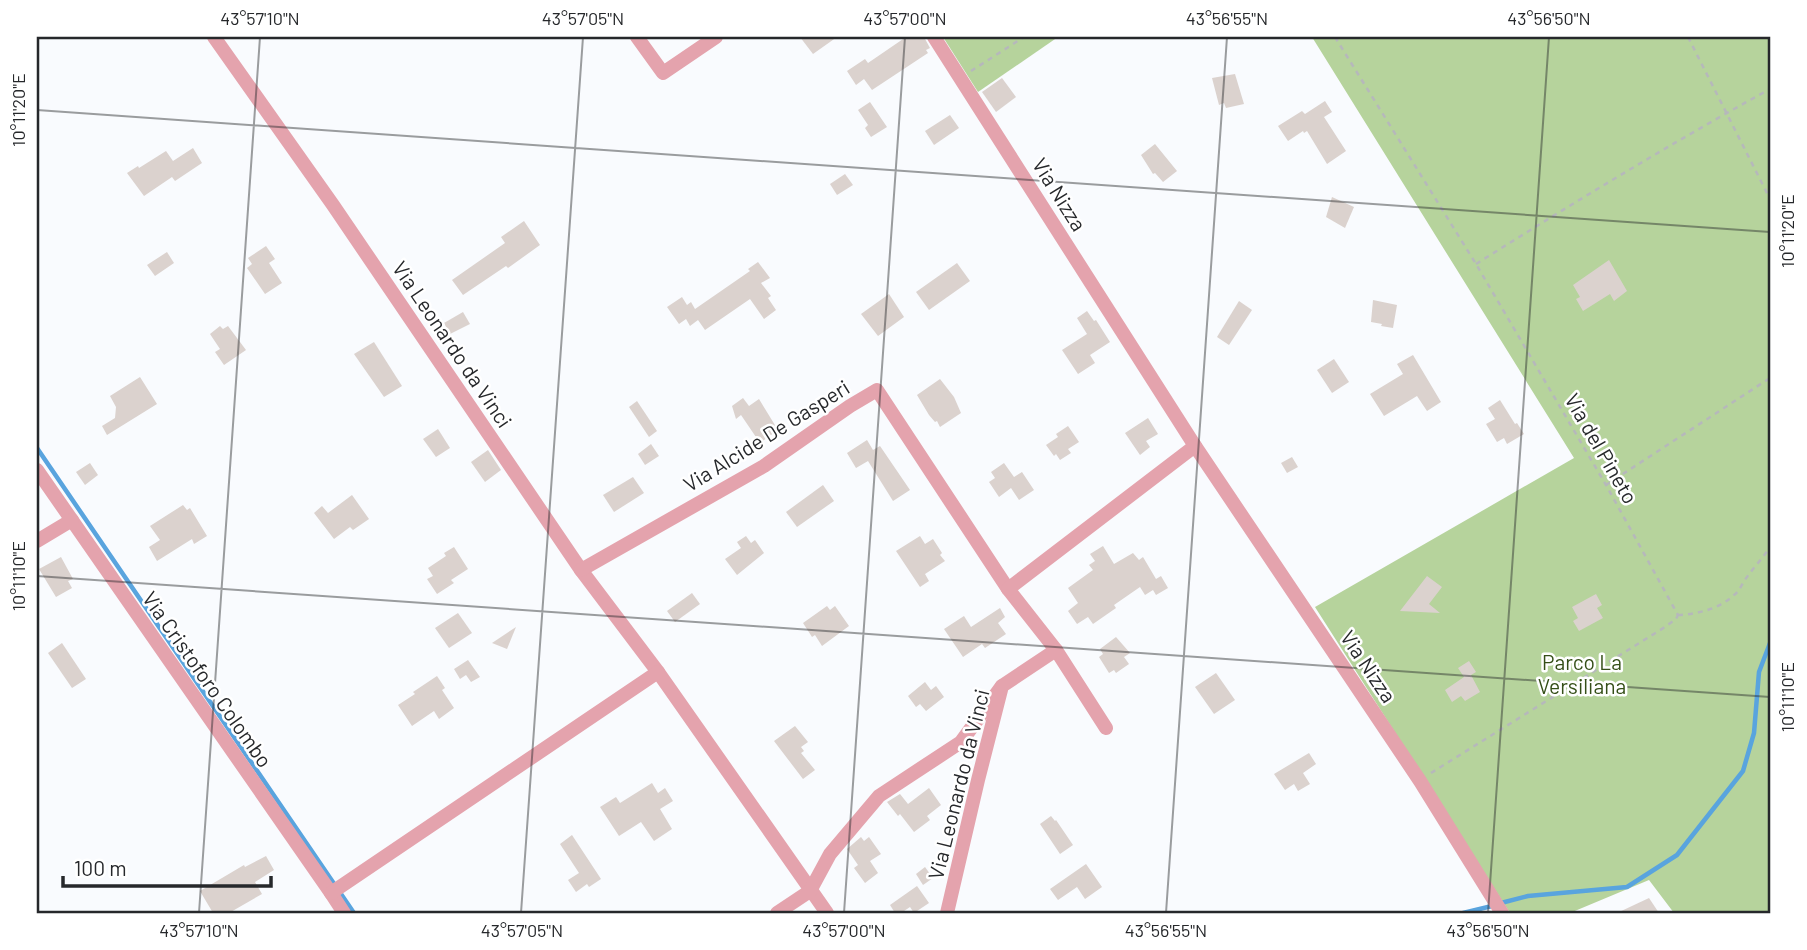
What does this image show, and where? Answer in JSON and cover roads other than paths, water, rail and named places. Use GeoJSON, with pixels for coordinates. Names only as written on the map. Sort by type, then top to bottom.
{"type":"FeatureCollection","features":[{"type":"Feature","properties":{"kind":"street","name":"Via Leonardo da Vinci"},"geometry":{"type":"LineString","coordinates":[[214,37],[333,205],[581,570],[658,672],[827,913]]}},
{"type":"Feature","properties":{"kind":"street"},"geometry":{"type":"LineString","coordinates":[[636,37],[663,73],[716,37]]}},
{"type":"Feature","properties":{"kind":"street","name":"Via Nizza"},"geometry":{"type":"LineString","coordinates":[[934,37],[1195,446],[1420,781],[1502,913]]}},
{"type":"Feature","properties":{"kind":"street","name":"Via Alcide De Gasperi"},"geometry":{"type":"LineString","coordinates":[[581,570],[764,466],[877,390],[1008,589]]}},
{"type":"Feature","properties":{"kind":"street"},"geometry":{"type":"LineString","coordinates":[[1106,728],[1056,650],[1008,589],[1195,446]]}},
{"type":"Feature","properties":{"kind":"street","name":"Via Cristoforo Colombo"},"geometry":{"type":"LineString","coordinates":[[37,470],[335,891],[344,913]]}},
{"type":"Feature","properties":{"kind":"street"},"geometry":{"type":"LineString","coordinates":[[37,541],[72,520]]}},
{"type":"Feature","properties":{"kind":"street","name":"Via Leonardo da Vinci"},"geometry":{"type":"LineString","coordinates":[[947,913],[1002,686],[1056,650]]}},
{"type":"Feature","properties":{"kind":"street"},"geometry":{"type":"LineString","coordinates":[[335,891],[658,672]]}},
{"type":"Feature","properties":{"kind":"street"},"geometry":{"type":"LineString","coordinates":[[778,913],[810,891],[830,854],[879,796],[961,742],[1002,686]]}},
{"type":"Feature","properties":{"kind":"waterway"},"geometry":{"type":"LineString","coordinates":[[37,448],[354,913]]}},
{"type":"Feature","properties":{"kind":"waterway"},"geometry":{"type":"LineString","coordinates":[[1501,903],[1528,896],[1627,887],[1677,855],[1743,771],[1754,733],[1759,672],[1770,643]]}},
{"type":"Feature","properties":{"kind":"waterway"},"geometry":{"type":"LineString","coordinates":[[1463,913],[1492,906]]}},
{"type":"Feature","properties":{"kind":"park label","name":"Parco La Versiliana"},"geometry":{"type":"Point","coordinates":[1582,673]}}]}
